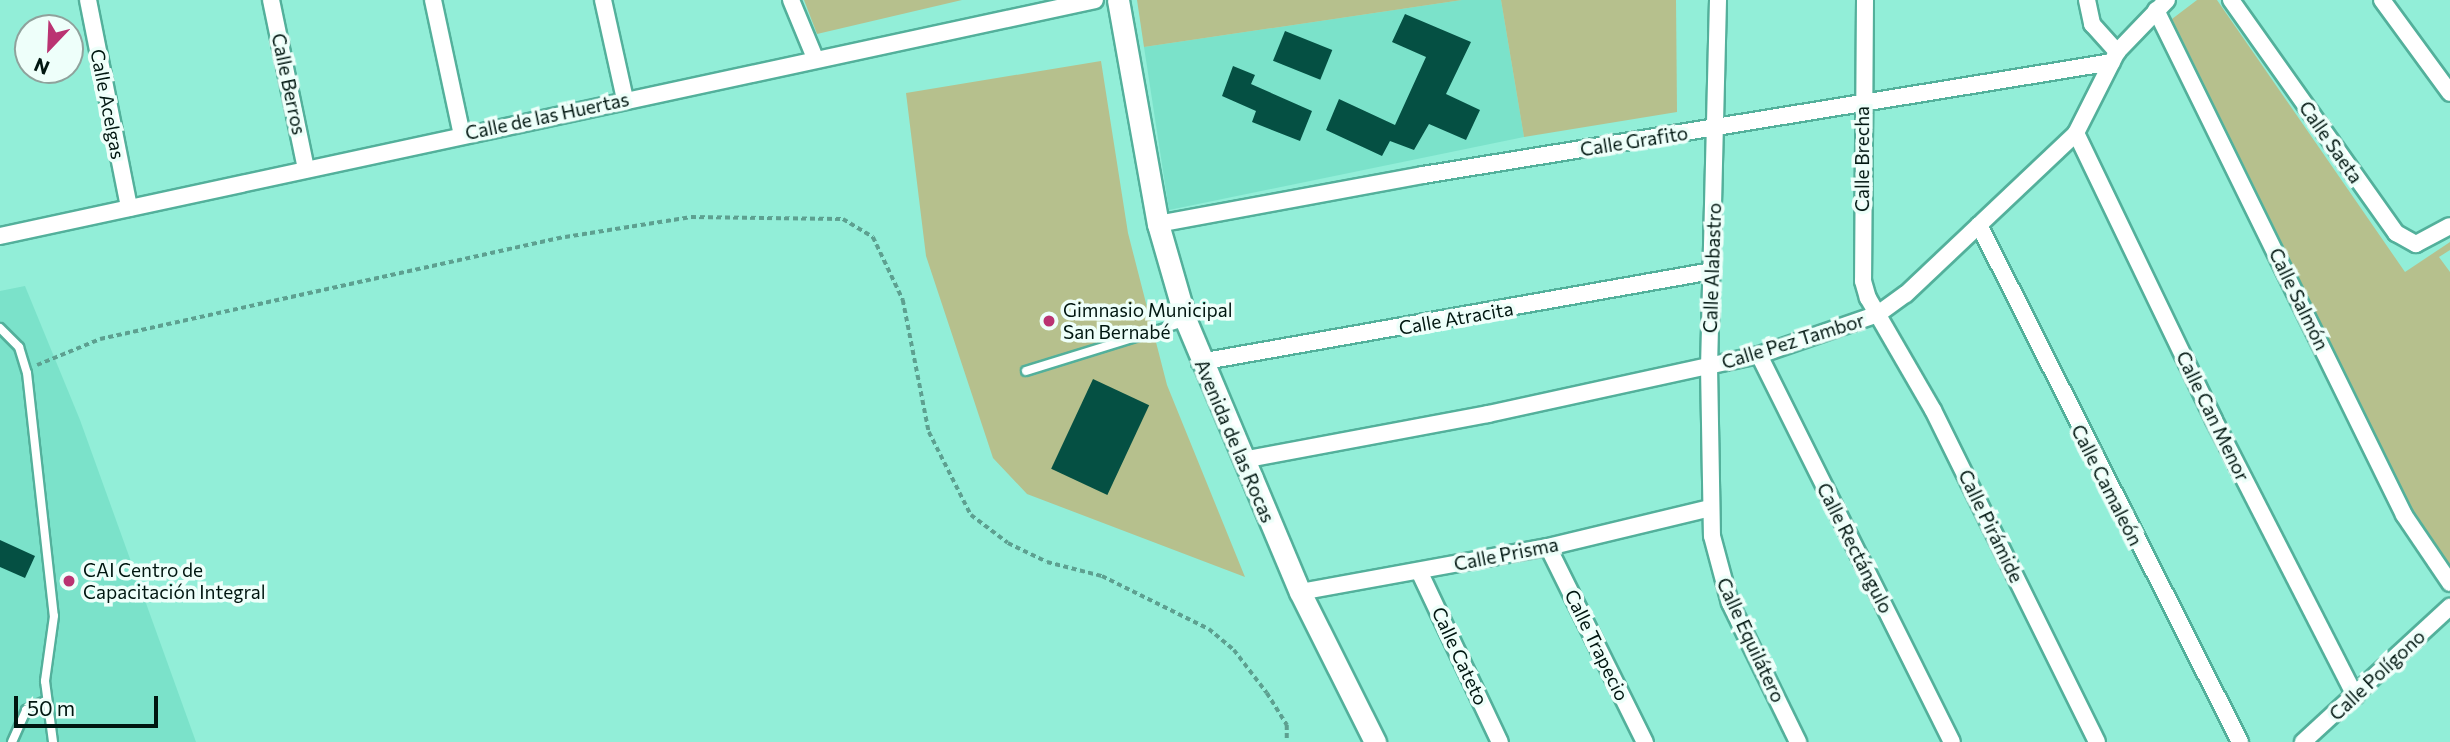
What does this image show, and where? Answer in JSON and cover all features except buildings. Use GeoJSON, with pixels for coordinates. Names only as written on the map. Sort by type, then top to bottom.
{"type":"FeatureCollection","features":[{"type":"Feature","properties":{"kind":"street","name":"Calle Acelgas"},"geometry":{"type":"LineString","coordinates":[[88,0],[129,208]]}},
{"type":"Feature","properties":{"kind":"street","name":"Calle Berros"},"geometry":{"type":"LineString","coordinates":[[271,0],[306,169]]}},
{"type":"Feature","properties":{"kind":"street"},"geometry":{"type":"LineString","coordinates":[[433,0],[462,135]]}},
{"type":"Feature","properties":{"kind":"street"},"geometry":{"type":"LineString","coordinates":[[603,0],[625,99]]}},
{"type":"Feature","properties":{"kind":"street"},"geometry":{"type":"LineString","coordinates":[[791,0],[815,58]]}},
{"type":"Feature","properties":{"kind":"street","name":"Calle de las Huertas"},"geometry":{"type":"LineString","coordinates":[[0,236],[815,58],[1095,0]]}},
{"type":"Feature","properties":{"kind":"street","name":"Avenida de las Rocas"},"geometry":{"type":"LineString","coordinates":[[1118,0],[1158,224],[1200,362],[1300,592],[1375,742]]}},
{"type":"Feature","properties":{"kind":"street","name":"Calle Alabastro"},"geometry":{"type":"LineString","coordinates":[[1712,536],[1709,366],[1717,127],[1718,0]]}},
{"type":"Feature","properties":{"kind":"street","name":"Calle Brecha"},"geometry":{"type":"LineString","coordinates":[[1865,0],[1862,102],[1863,281],[1878,314]]}},
{"type":"Feature","properties":{"kind":"street"},"geometry":{"type":"LineString","coordinates":[[2087,0],[2092,24],[2114,57]]}},
{"type":"Feature","properties":{"kind":"street","name":"Calle Saeta"},"geometry":{"type":"LineString","coordinates":[[2231,0],[2396,233],[2416,244],[2450,226]]}},
{"type":"Feature","properties":{"kind":"street"},"geometry":{"type":"LineString","coordinates":[[2382,0],[2450,93]]}},
{"type":"Feature","properties":{"kind":"street","name":"Calle Pez Tambor"},"geometry":{"type":"LineString","coordinates":[[1243,460],[1759,355],[1878,314],[1979,225],[2076,133],[2114,57],[2161,5]]}},
{"type":"Feature","properties":{"kind":"street","name":"Calle Salmón"},"geometry":{"type":"LineString","coordinates":[[2161,5],[2404,515],[2450,583]]}},
{"type":"Feature","properties":{"kind":"street","name":"Calle Grafito"},"geometry":{"type":"LineString","coordinates":[[1158,224],[2114,57]]}},
{"type":"Feature","properties":{"kind":"street","name":"Calle Can Menor"},"geometry":{"type":"LineString","coordinates":[[2076,133],[2214,421],[2355,696]]}},
{"type":"Feature","properties":{"kind":"street","name":"Calle Camaleón"},"geometry":{"type":"LineString","coordinates":[[1979,225],[2240,742]]}},
{"type":"Feature","properties":{"kind":"street","name":"Calle Atracita"},"geometry":{"type":"LineString","coordinates":[[1200,362],[1712,271]]}},
{"type":"Feature","properties":{"kind":"street","name":"Calle Pirámide"},"geometry":{"type":"LineString","coordinates":[[1878,314],[1933,410],[2097,742]]}},
{"type":"Feature","properties":{"kind":"street","name":"Calle Rectángulo"},"geometry":{"type":"LineString","coordinates":[[1759,355],[1952,742]]}},
{"type":"Feature","properties":{"kind":"street","name":"Calle Prisma"},"geometry":{"type":"LineString","coordinates":[[1300,592],[1548,547],[1710,509]]}},
{"type":"Feature","properties":{"kind":"street","name":"Calle Equilátero"},"geometry":{"type":"LineString","coordinates":[[1712,536],[1730,603],[1798,742]]}},
{"type":"Feature","properties":{"kind":"street","name":"Calle Trapecio"},"geometry":{"type":"LineString","coordinates":[[1548,547],[1645,742]]}},
{"type":"Feature","properties":{"kind":"street","name":"Calle Cateto"},"geometry":{"type":"LineString","coordinates":[[1419,571],[1500,742]]}},
{"type":"Feature","properties":{"kind":"street","name":"Calle Polígono"},"geometry":{"type":"LineString","coordinates":[[2303,742],[2450,607]]}},
{"type":"Feature","properties":{"kind":"lane"},"geometry":{"type":"LineString","coordinates":[[1026,371],[1163,332],[1186,321]]}},
{"type":"Feature","properties":{"kind":"lane"},"geometry":{"type":"LineString","coordinates":[[0,328],[19,347],[27,373],[54,616],[45,701],[53,742]]}},
{"type":"Feature","properties":{"kind":"lane"},"geometry":{"type":"LineString","coordinates":[[12,742],[15,727],[26,710],[45,701]]}},
{"type":"Feature","properties":{"kind":"path"},"geometry":{"type":"LineString","coordinates":[[27,373],[47,358],[100,339],[565,237],[691,217],[842,219],[873,237],[903,300],[929,432],[971,515],[1008,543],[1047,562],[1102,576],[1209,629],[1234,650],[1267,693],[1287,725],[1287,742]]}},
{"type":"Feature","properties":{"kind":"shaded area"},"geometry":{"type":"Polygon","coordinates":[[[804,0],[962,0],[817,34],[804,0]]]}},
{"type":"Feature","properties":{"kind":"shaded area"},"geometry":{"type":"Polygon","coordinates":[[[1137,0],[1462,0],[1144,47],[1137,0]]]}},
{"type":"Feature","properties":{"kind":"shaded area"},"geometry":{"type":"Polygon","coordinates":[[[1462,0],[1501,0],[1524,137],[1169,210],[1144,47],[1462,0]]]}},
{"type":"Feature","properties":{"kind":"shaded area"},"geometry":{"type":"Polygon","coordinates":[[[1501,0],[1676,0],[1677,112],[1524,137],[1501,0]]]}},
{"type":"Feature","properties":{"kind":"shaded area"},"geometry":{"type":"Polygon","coordinates":[[[2197,0],[2217,0],[2405,272],[2450,242],[2450,250],[2439,257],[2450,272],[2450,569],[2427,539],[2172,19],[2197,0]]]}},
{"type":"Feature","properties":{"kind":"shaded area","name":"Gimnasio Municipal San Bernabé"},"geometry":{"type":"Polygon","coordinates":[[[1101,61],[1128,233],[1167,385],[1245,577],[1027,494],[993,458],[926,256],[906,93],[1101,61]]]}},
{"type":"Feature","properties":{"kind":"shaded area","name":"CAI Centro de Capacitación Integral"},"geometry":{"type":"Polygon","coordinates":[[[25,286],[80,420],[196,742],[0,742],[0,291],[25,286]]]}},
{"type":"Feature","properties":{"kind":"place","name":"Gimnasio Municipal San Bernabé"},"geometry":{"type":"Point","coordinates":[1049,321]}},
{"type":"Feature","properties":{"kind":"place","name":"CAI Centro de Capacitación Integral"},"geometry":{"type":"Point","coordinates":[69,581]}}]}
